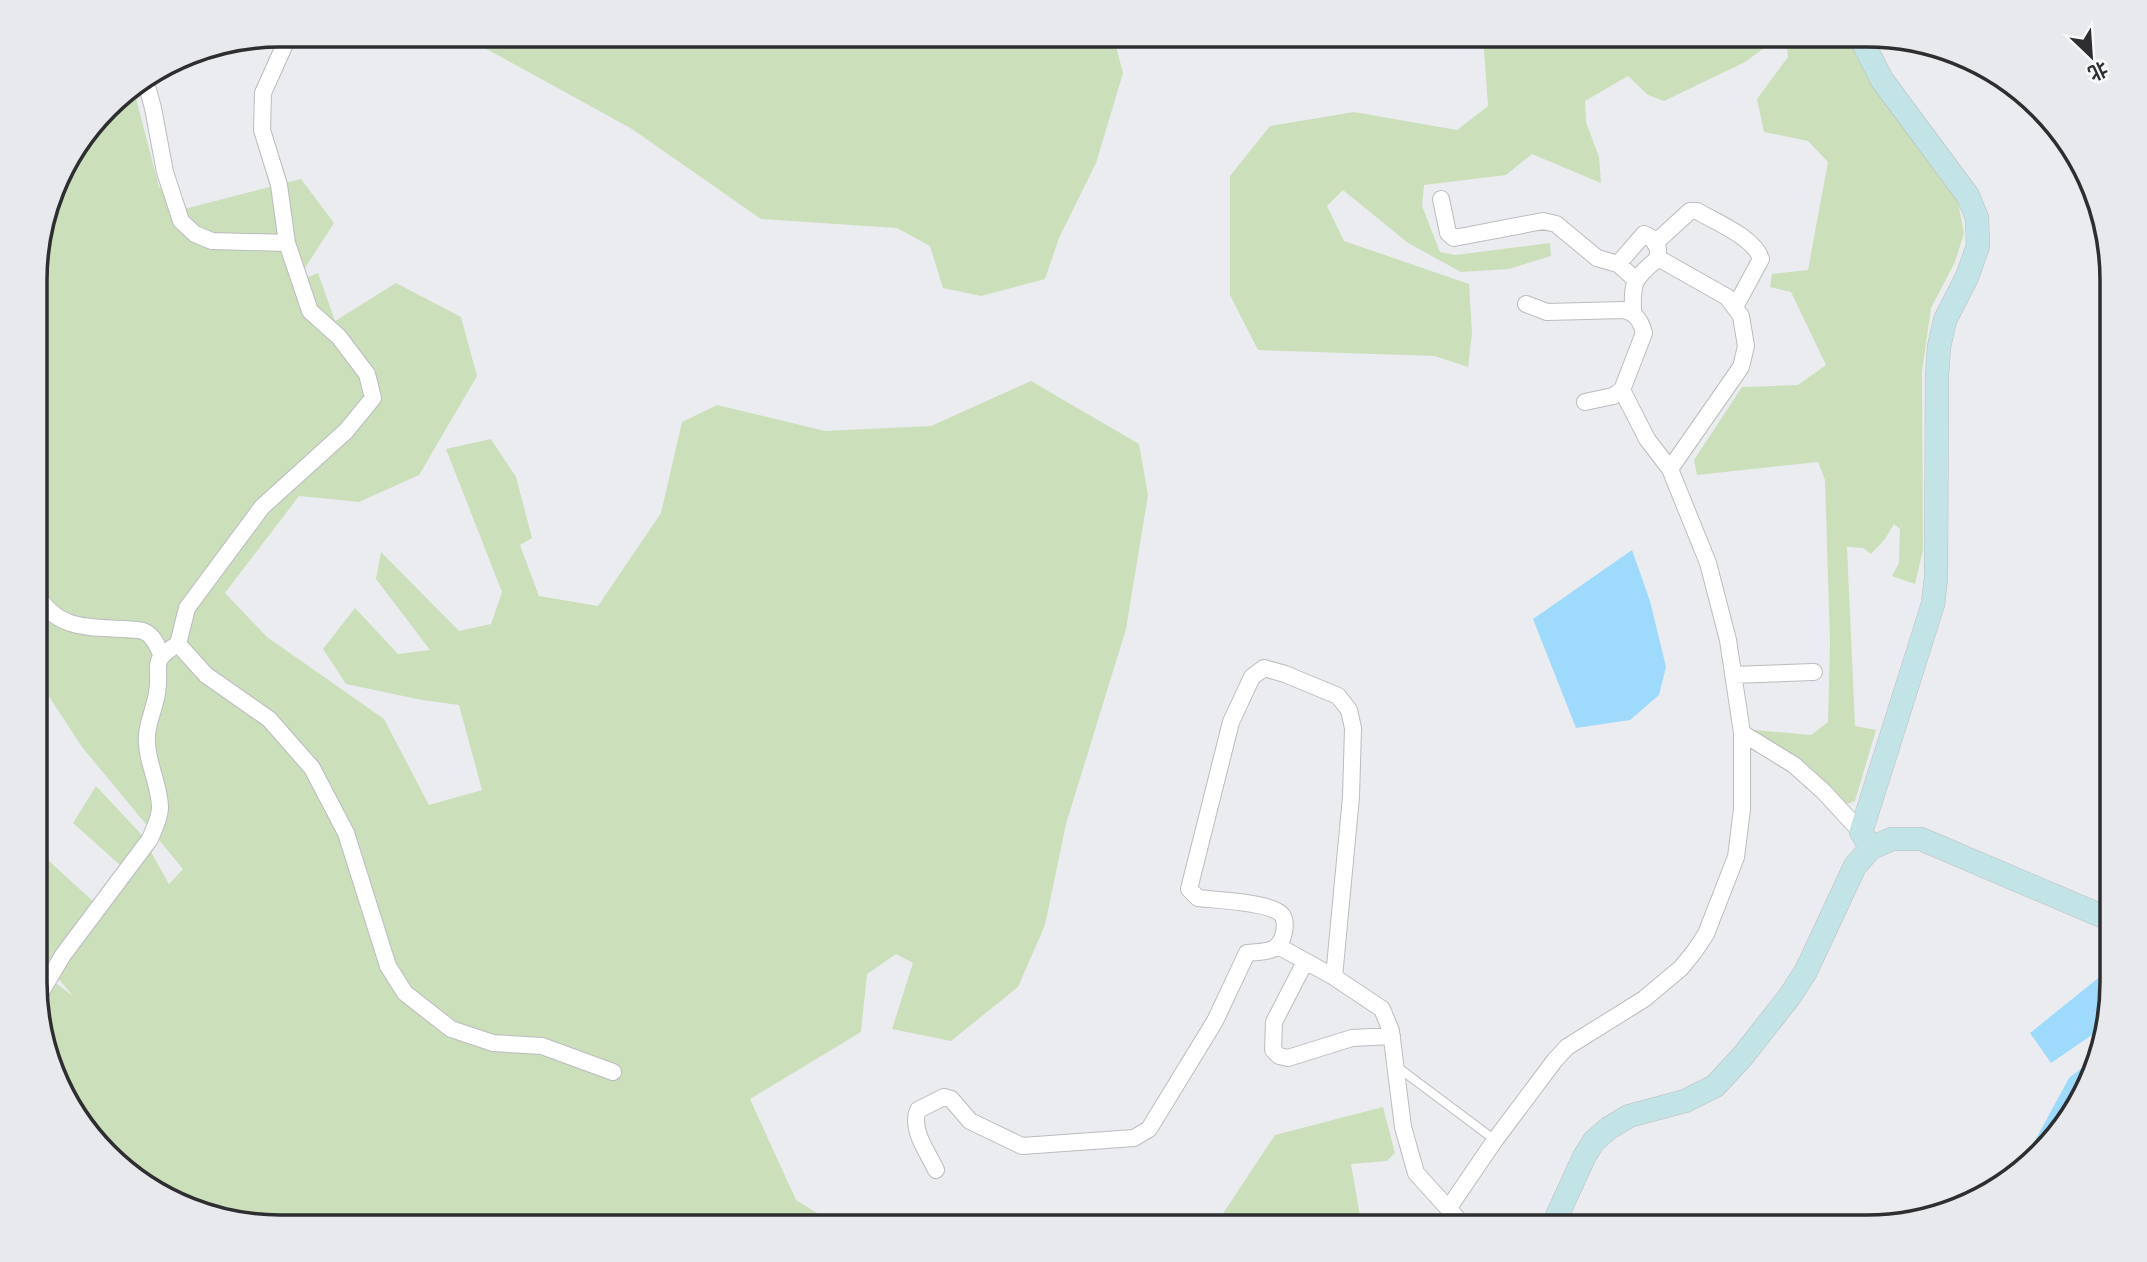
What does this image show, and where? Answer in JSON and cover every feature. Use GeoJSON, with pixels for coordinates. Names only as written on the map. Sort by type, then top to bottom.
{"type":"FeatureCollection","features":[{"type":"Feature","properties":{"kind":"street"},"geometry":{"type":"LineString","coordinates":[[47,982],[64,955],[150,839],[158,822],[160,806],[147,749],[147,732],[158,690],[157,665],[161,654],[178,644],[187,608],[262,507],[346,431],[373,398],[367,374],[339,337],[310,311],[287,243],[279,185],[262,130],[262,93],[283,47]]}},
{"type":"Feature","properties":{"kind":"street"},"geometry":{"type":"LineString","coordinates":[[1558,1214],[1594,1141],[1629,1116],[1685,1101],[1715,1086],[1742,1058],[1806,971],[1866,840],[1933,604],[1936,578],[1939,347],[1945,320],[1967,277],[1978,246],[1977,218],[1968,196],[1882,80],[1865,47]]}},
{"type":"Feature","properties":{"kind":"street"},"geometry":{"type":"LineString","coordinates":[[148,90],[165,172],[181,221],[195,234],[212,242],[287,243]]}},
{"type":"Feature","properties":{"kind":"street"},"geometry":{"type":"LineString","coordinates":[[1441,199],[1448,233],[1454,238],[1543,221],[1556,224],[1597,257],[1618,264],[1635,279]]}},
{"type":"Feature","properties":{"kind":"street"},"geometry":{"type":"LineString","coordinates":[[1585,402],[1613,396],[1622,390],[1644,333],[1633,312],[1635,279],[1690,211],[1697,211],[1745,239],[1758,250],[1761,259],[1735,307]]}},
{"type":"Feature","properties":{"kind":"street"},"geometry":{"type":"LineString","coordinates":[[1618,264],[1644,234],[1653,238],[1657,250],[1727,297],[1741,316],[1746,346],[1741,367],[1670,469]]}},
{"type":"Feature","properties":{"kind":"street"},"geometry":{"type":"LineString","coordinates":[[1526,304],[1547,312],[1633,312]]}},
{"type":"Feature","properties":{"kind":"street"},"geometry":{"type":"LineString","coordinates":[[1448,1209],[1494,1140],[1567,1047],[1644,999],[1681,968],[1706,934],[1736,857],[1742,809],[1742,733],[1728,640],[1708,563],[1670,469],[1647,439],[1622,390]]}},
{"type":"Feature","properties":{"kind":"street"},"geometry":{"type":"LineString","coordinates":[[47,610],[64,622],[79,627],[144,631],[153,637],[161,654]]}},
{"type":"Feature","properties":{"kind":"street"},"geometry":{"type":"LineString","coordinates":[[178,644],[206,675],[269,719],[312,768],[346,833],[388,965],[405,993],[451,1029],[493,1043],[542,1046],[613,1072]]}},
{"type":"Feature","properties":{"kind":"street"},"geometry":{"type":"LineString","coordinates":[[936,1170],[914,1119],[918,1110],[944,1097],[951,1099],[970,1121],[1022,1146],[1135,1138],[1149,1129],[1215,1021],[1247,953],[1270,952],[1278,946],[1285,924],[1282,915],[1271,907],[1198,898],[1189,889],[1231,722],[1252,677],[1264,668],[1338,696],[1349,710],[1353,728],[1351,797],[1334,977]]}},
{"type":"Feature","properties":{"kind":"street"},"geometry":{"type":"LineString","coordinates":[[1733,676],[1814,672]]}},
{"type":"Feature","properties":{"kind":"street"},"geometry":{"type":"LineString","coordinates":[[1742,733],[1794,765],[1823,791],[1866,840]]}},
{"type":"Feature","properties":{"kind":"street"},"geometry":{"type":"LineString","coordinates":[[1866,840],[1921,839],[2099,914]]}},
{"type":"Feature","properties":{"kind":"street"},"geometry":{"type":"LineString","coordinates":[[1278,946],[1334,977],[1382,1009],[1392,1036],[1403,1127],[1416,1173],[1453,1214]]}},
{"type":"Feature","properties":{"kind":"street"},"geometry":{"type":"LineString","coordinates":[[1305,962],[1274,1022],[1273,1050],[1279,1056],[1288,1058],[1352,1038],[1392,1036]]}},
{"type":"Feature","properties":{"kind":"lane"},"geometry":{"type":"LineString","coordinates":[[1396,1066],[1494,1140]]}},
{"type":"Feature","properties":{"kind":"green space"},"geometry":{"type":"Polygon","coordinates":[[[483,47],[1116,47],[1123,73],[1096,163],[1059,238],[1045,279],[981,296],[943,288],[930,246],[897,228],[761,219],[632,129],[483,47]]]}},
{"type":"Feature","properties":{"kind":"green space"},"geometry":{"type":"Polygon","coordinates":[[[1484,47],[1766,47],[1745,62],[1664,101],[1648,95],[1628,76],[1585,101],[1586,122],[1599,157],[1601,183],[1532,154],[1506,175],[1424,185],[1422,206],[1440,252],[1456,255],[1550,243],[1551,256],[1509,269],[1461,272],[1408,243],[1343,190],[1327,206],[1344,241],[1469,284],[1472,333],[1468,367],[1435,356],[1258,350],[1230,295],[1230,176],[1270,126],[1354,112],[1457,130],[1488,106],[1484,47]]]}},
{"type":"Feature","properties":{"kind":"green space"},"geometry":{"type":"Polygon","coordinates":[[[1787,47],[1853,47],[1856,56],[1953,188],[1964,233],[1955,262],[1931,308],[1922,372],[1923,550],[1915,584],[1892,576],[1899,563],[1900,529],[1894,524],[1871,554],[1863,548],[1847,547],[1855,726],[1876,730],[1855,801],[1847,804],[1811,768],[1759,736],[1754,730],[1811,735],[1828,722],[1830,642],[1825,480],[1818,462],[1697,475],[1694,460],[1742,387],[1798,385],[1826,365],[1791,292],[1770,287],[1772,274],[1808,270],[1828,162],[1808,141],[1764,132],[1757,99],[1788,57],[1787,47]]]}},
{"type":"Feature","properties":{"kind":"green space"},"geometry":{"type":"Polygon","coordinates":[[[136,98],[159,187],[184,209],[301,179],[334,223],[296,282],[318,273],[335,321],[396,283],[461,317],[477,376],[419,475],[359,502],[299,496],[225,593],[267,637],[384,719],[429,805],[482,790],[459,705],[346,684],[323,649],[355,608],[398,654],[430,650],[376,579],[381,552],[459,631],[491,624],[502,592],[446,449],[491,439],[516,477],[532,538],[520,545],[539,596],[598,606],[661,513],[682,422],[717,405],[825,431],[931,426],[1031,381],[1139,444],[1148,495],[1126,629],[1066,824],[1045,925],[1018,987],[951,1041],[892,1029],[913,963],[896,954],[867,974],[861,1032],[750,1099],[796,1200],[820,1215],[281,1215],[220,1207],[191,1197],[164,1183],[116,1146],[87,1111],[65,1071],[49,1012],[47,976],[73,996],[47,965],[47,859],[96,904],[120,865],[73,823],[96,786],[141,834],[169,884],[183,869],[82,747],[47,693],[49,250],[65,191],[79,164],[105,127],[136,98]]]}},
{"type":"Feature","properties":{"kind":"green space"},"geometry":{"type":"Polygon","coordinates":[[[1383,1107],[1395,1153],[1387,1161],[1351,1164],[1360,1214],[1222,1214],[1275,1135],[1383,1107]]]}},
{"type":"Feature","properties":{"kind":"water"},"geometry":{"type":"Polygon","coordinates":[[[1632,550],[1650,601],[1666,667],[1659,695],[1630,720],[1576,728],[1533,619],[1632,550]]]}},
{"type":"Feature","properties":{"kind":"water"},"geometry":{"type":"Polygon","coordinates":[[[2099,977],[2093,1034],[2051,1063],[2030,1033],[2099,977]]]}},
{"type":"Feature","properties":{"kind":"water"},"geometry":{"type":"Polygon","coordinates":[[[2083,1067],[2068,1098],[2034,1143],[2069,1078],[2083,1067]]]}}]}
